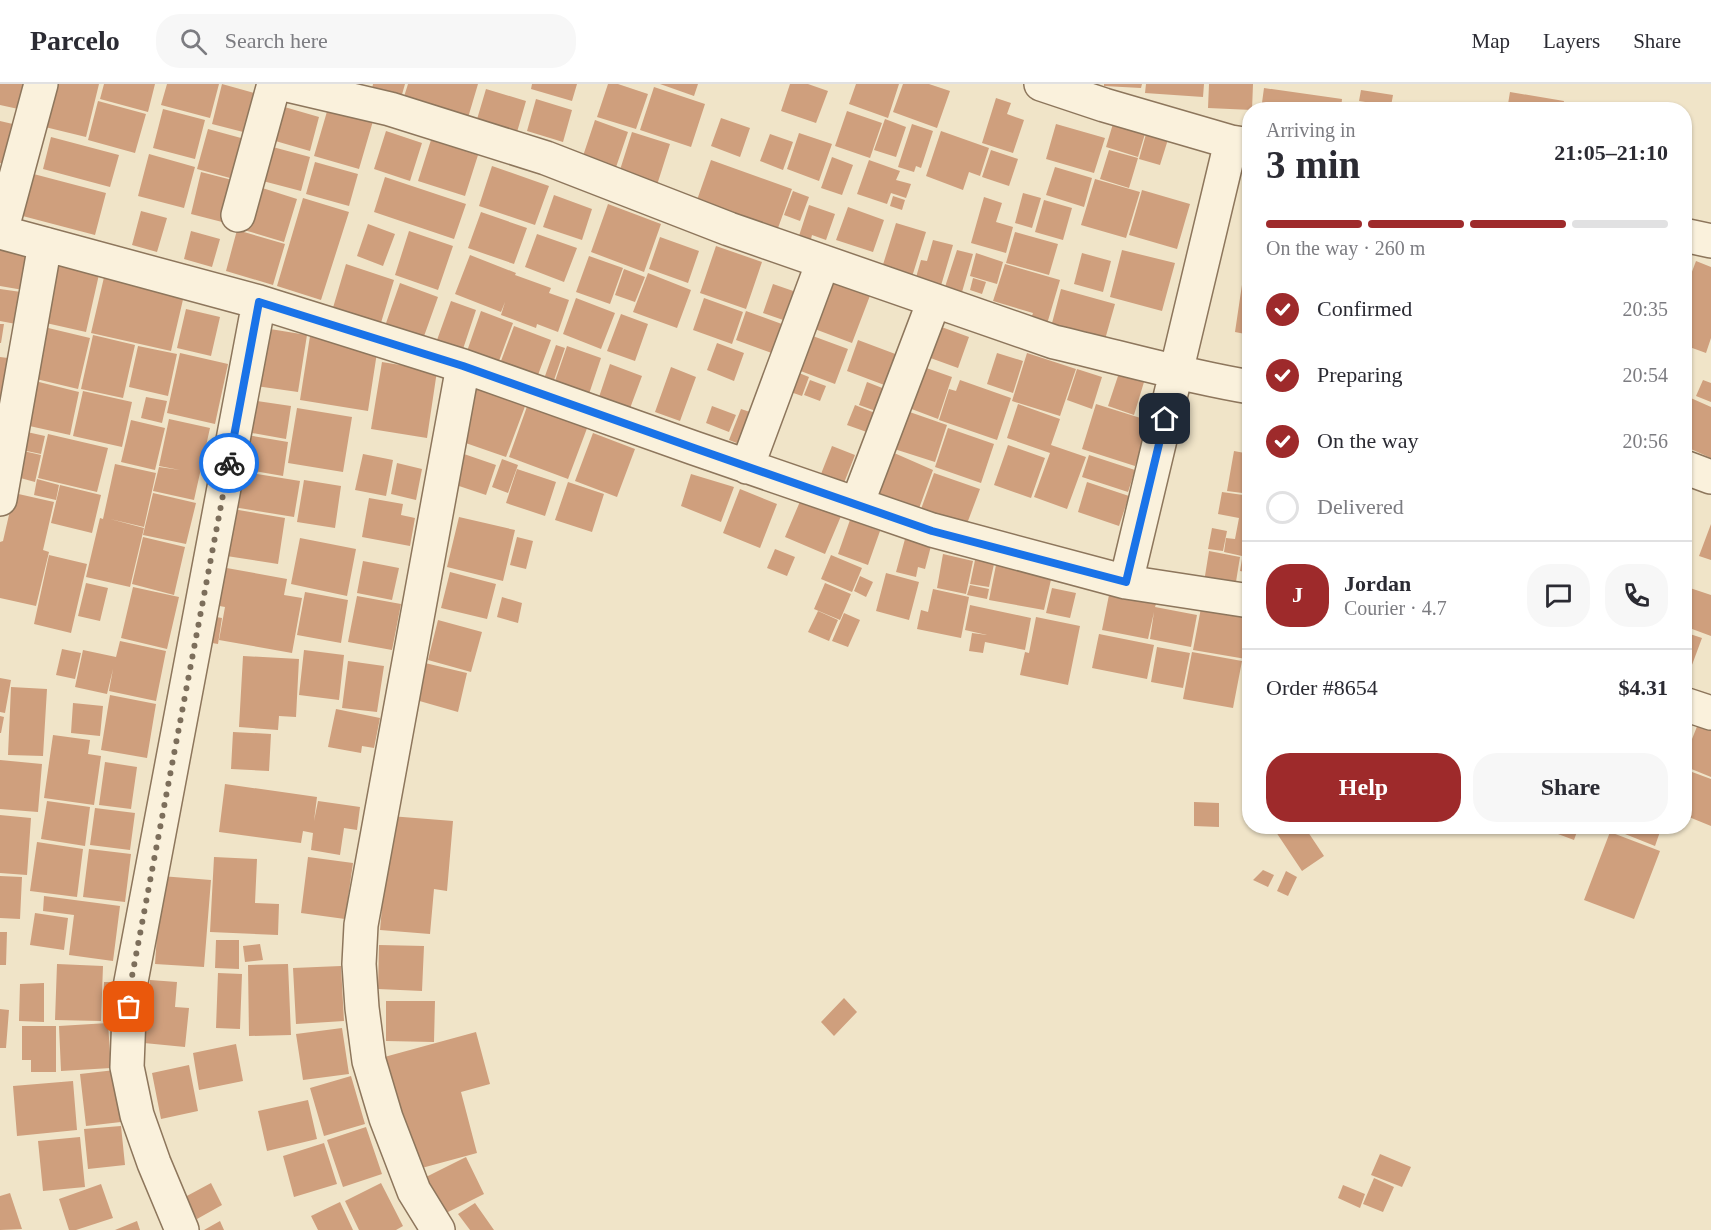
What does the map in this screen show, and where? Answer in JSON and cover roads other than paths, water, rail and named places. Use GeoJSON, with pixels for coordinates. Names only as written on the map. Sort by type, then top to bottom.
{"type":"FeatureCollection","features":[{"type":"Feature","properties":{"kind":"street"},"geometry":{"type":"LineString","coordinates":[[41,84],[0,232],[259,302],[463,366],[932,531],[1126,582],[1242,600]]}},
{"type":"Feature","properties":{"kind":"street"},"geometry":{"type":"LineString","coordinates":[[238,215],[274,84]]}},
{"type":"Feature","properties":{"kind":"street"},"geometry":{"type":"LineString","coordinates":[[283,84],[368,94],[390,109],[546,158],[729,230],[1054,342],[1176,373],[1242,385]]}},
{"type":"Feature","properties":{"kind":"street"},"geometry":{"type":"LineString","coordinates":[[1041,84],[1104,105],[1240,143],[1176,373],[1126,582]]}},
{"type":"Feature","properties":{"kind":"street"},"geometry":{"type":"LineString","coordinates":[[1692,237],[1711,241]]}},
{"type":"Feature","properties":{"kind":"street"},"geometry":{"type":"LineString","coordinates":[[0,499],[45,244]]}},
{"type":"Feature","properties":{"kind":"street"},"geometry":{"type":"LineString","coordinates":[[747,467],[823,262]]}},
{"type":"Feature","properties":{"kind":"street"},"geometry":{"type":"LineString","coordinates":[[857,504],[934,301]]}},
{"type":"Feature","properties":{"kind":"street"},"geometry":{"type":"LineString","coordinates":[[182,1230],[137,1115],[128,1067],[130,987],[259,302]]}},
{"type":"Feature","properties":{"kind":"street"},"geometry":{"type":"LineString","coordinates":[[438,1230],[414,1191],[386,1118],[369,1061],[362,1008],[361,925],[463,366]]}},
{"type":"Feature","properties":{"kind":"street"},"geometry":{"type":"LineString","coordinates":[[1692,470],[1711,477]]}},
{"type":"Feature","properties":{"kind":"street"},"geometry":{"type":"LineString","coordinates":[[1692,707],[1711,713]]}}]}
